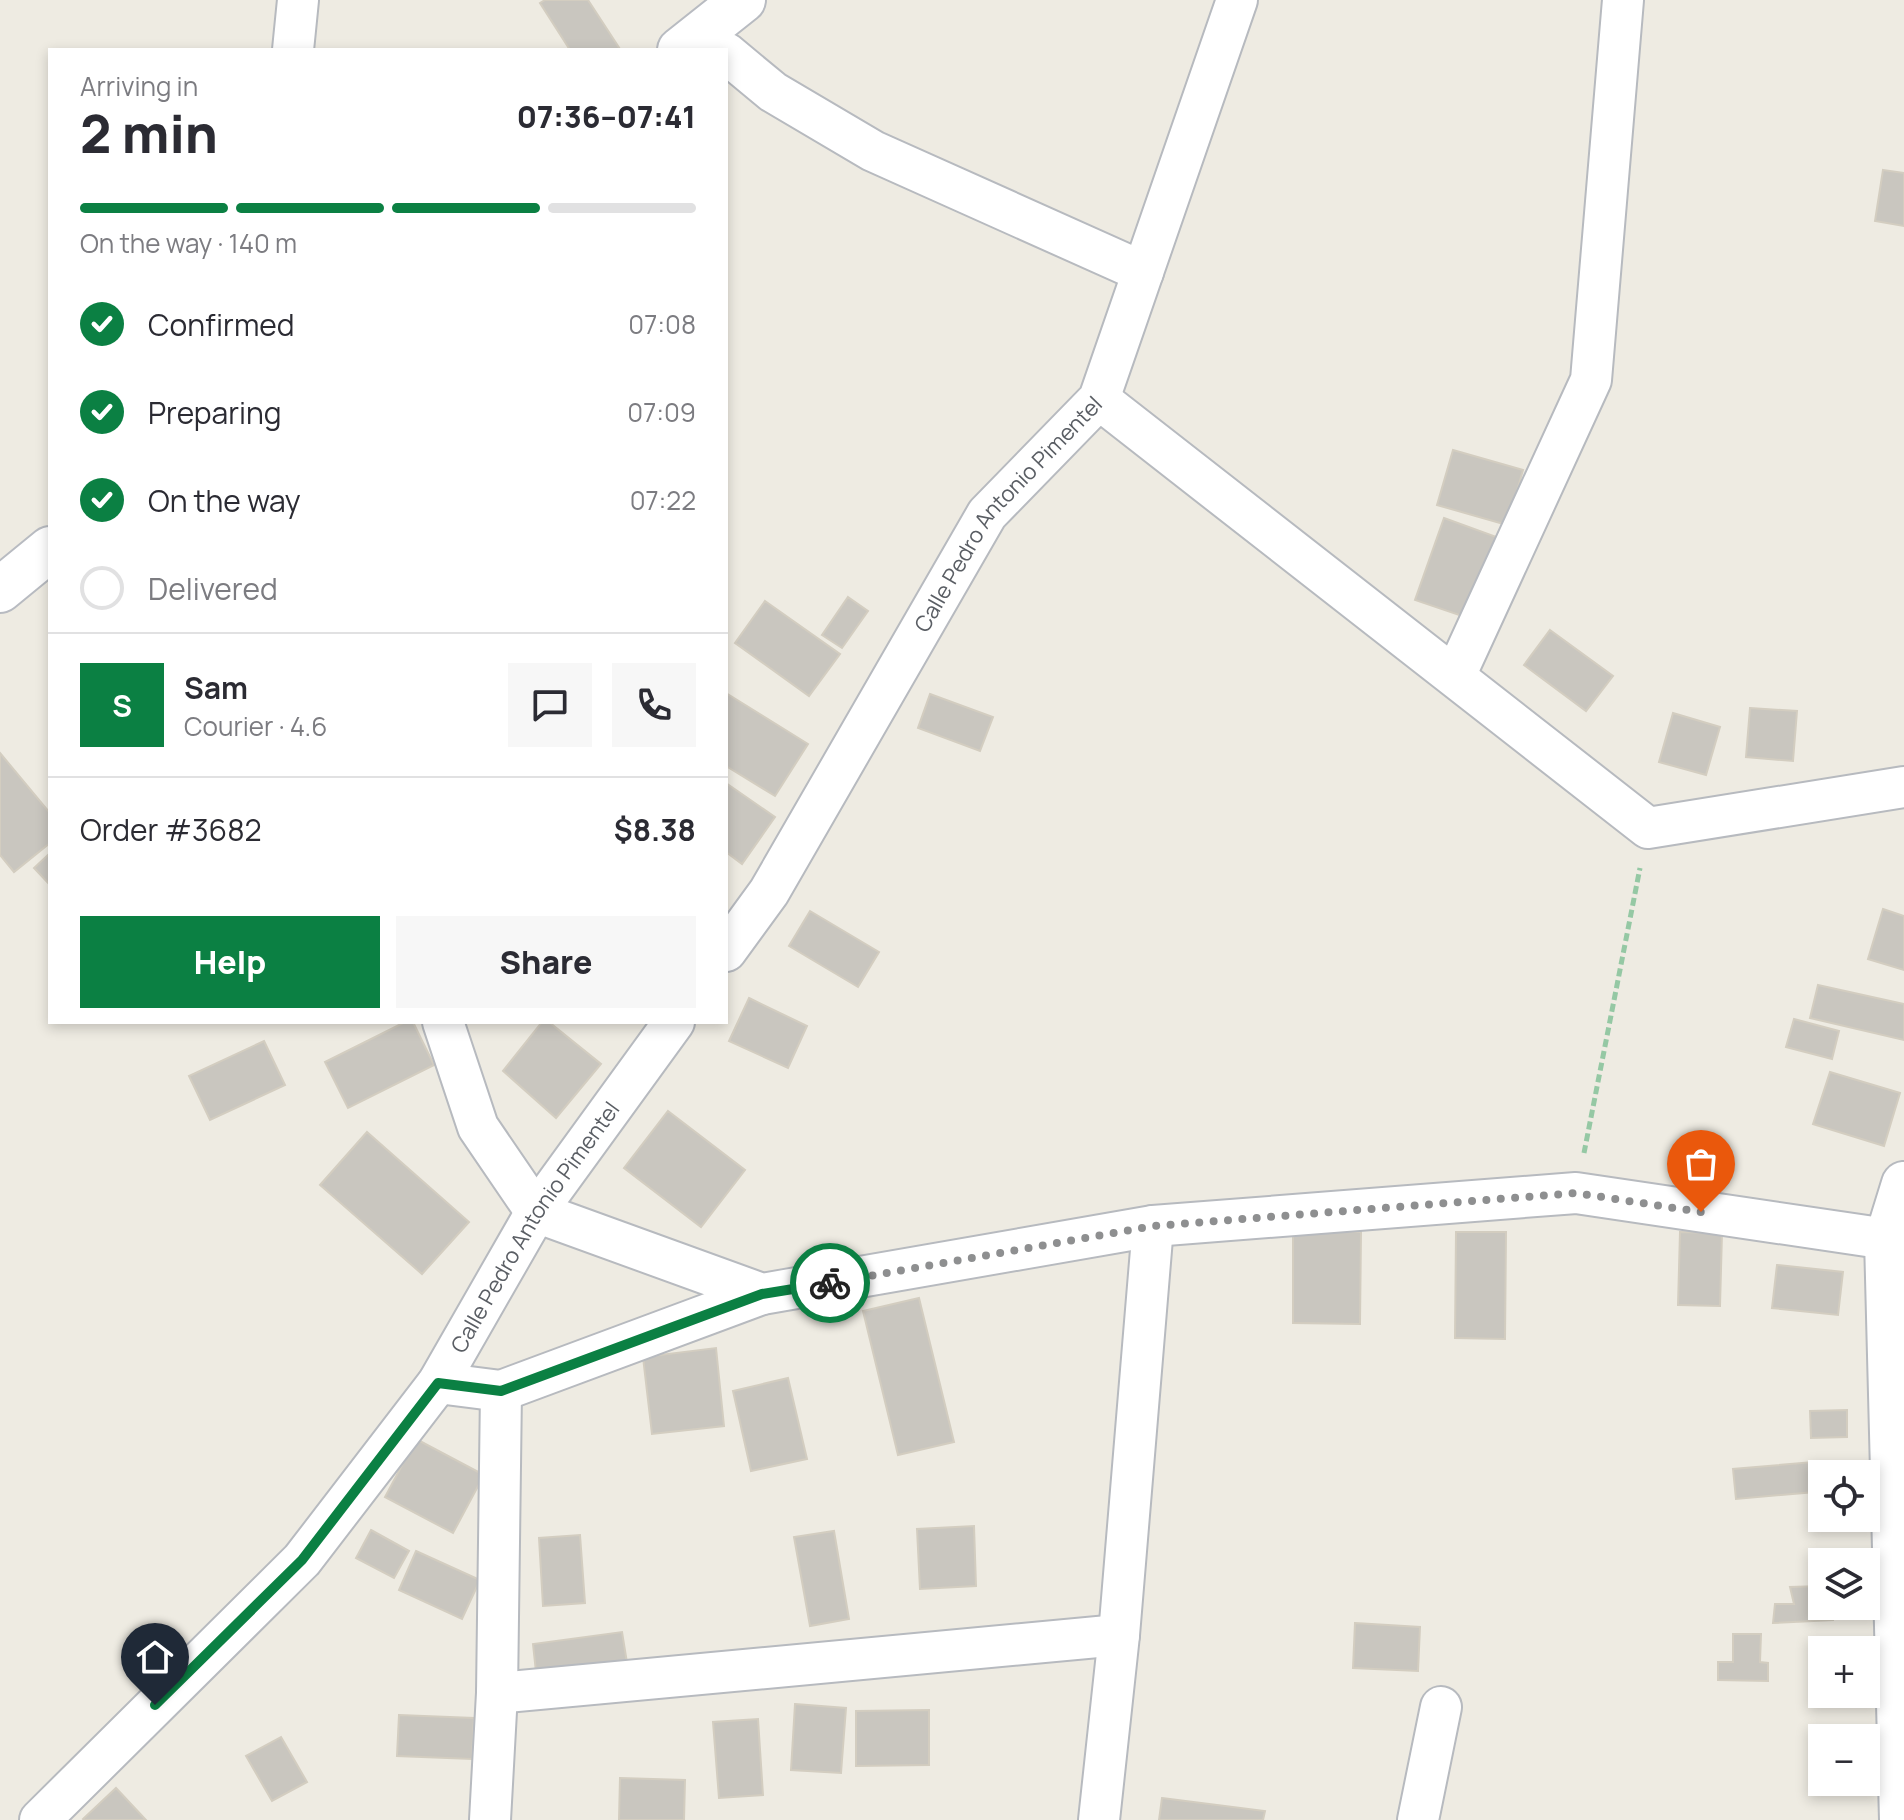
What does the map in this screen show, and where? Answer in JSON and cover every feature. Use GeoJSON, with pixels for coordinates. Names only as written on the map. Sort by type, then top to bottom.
{"type":"FeatureCollection","features":[{"type":"Feature","properties":{"kind":"street"},"geometry":{"type":"LineString","coordinates":[[293,48],[298,0]]}},
{"type":"Feature","properties":{"kind":"street"},"geometry":{"type":"LineString","coordinates":[[708,47],[743,0]]}},
{"type":"Feature","properties":{"kind":"street","name":"Calle Pedro Antonio Pimentel"},"geometry":{"type":"LineString","coordinates":[[728,948],[769,892],[987,514],[1099,399],[1237,0]]}},
{"type":"Feature","properties":{"kind":"street"},"geometry":{"type":"LineString","coordinates":[[1455,676],[1591,380],[1623,0]]}},
{"type":"Feature","properties":{"kind":"street"},"geometry":{"type":"LineString","coordinates":[[728,61],[773,92],[873,151],[1143,272]]}},
{"type":"Feature","properties":{"kind":"street"},"geometry":{"type":"LineString","coordinates":[[1099,399],[1648,828],[1904,787]]}},
{"type":"Feature","properties":{"kind":"street"},"geometry":{"type":"LineString","coordinates":[[0,590],[48,551]]}},
{"type":"Feature","properties":{"kind":"street"},"geometry":{"type":"LineString","coordinates":[[444,1024],[478,1127],[536,1212],[762,1294]]}},
{"type":"Feature","properties":{"kind":"street","name":"Calle Pedro Antonio Pimentel"},"geometry":{"type":"LineString","coordinates":[[40,1820],[302,1560],[438,1383],[536,1212],[673,1024]]}},
{"type":"Feature","properties":{"kind":"street"},"geometry":{"type":"LineString","coordinates":[[1902,1820],[1899,1588],[1887,1239],[1904,1184]]}},
{"type":"Feature","properties":{"kind":"street"},"geometry":{"type":"LineString","coordinates":[[438,1383],[501,1391],[762,1294],[1153,1226],[1576,1193],[1887,1239]]}},
{"type":"Feature","properties":{"kind":"street"},"geometry":{"type":"LineString","coordinates":[[1099,1820],[1119,1635],[1153,1226]]}},
{"type":"Feature","properties":{"kind":"street"},"geometry":{"type":"LineString","coordinates":[[490,1820],[497,1693],[501,1391]]}},
{"type":"Feature","properties":{"kind":"street"},"geometry":{"type":"LineString","coordinates":[[497,1693],[1119,1635]]}},
{"type":"Feature","properties":{"kind":"street"},"geometry":{"type":"LineString","coordinates":[[1418,1820],[1441,1707]]}},
{"type":"Feature","properties":{"kind":"path"},"geometry":{"type":"LineString","coordinates":[[1576,1193],[1648,828]]}},
{"type":"Feature","properties":{"kind":"building"},"geometry":{"type":"Polygon","coordinates":[[[545,0],[588,0],[619,48],[569,48],[540,3],[545,0]]]}},
{"type":"Feature","properties":{"kind":"building"},"geometry":{"type":"Polygon","coordinates":[[[1883,170],[1904,173],[1904,226],[1875,221],[1883,170]]]}},
{"type":"Feature","properties":{"kind":"building"},"geometry":{"type":"Polygon","coordinates":[[[1453,450],[1523,470],[1507,525],[1437,505],[1453,450]]]}},
{"type":"Feature","properties":{"kind":"building"},"geometry":{"type":"Polygon","coordinates":[[[1444,518],[1502,539],[1474,620],[1415,600],[1444,518]]]}},
{"type":"Feature","properties":{"kind":"building"},"geometry":{"type":"Polygon","coordinates":[[[848,597],[868,611],[842,648],[822,635],[848,597]]]}},
{"type":"Feature","properties":{"kind":"building"},"geometry":{"type":"Polygon","coordinates":[[[765,601],[840,654],[809,696],[735,643],[765,601]]]}},
{"type":"Feature","properties":{"kind":"building"},"geometry":{"type":"Polygon","coordinates":[[[1550,630],[1613,676],[1586,711],[1524,665],[1550,630]]]}},
{"type":"Feature","properties":{"kind":"building"},"geometry":{"type":"Polygon","coordinates":[[[728,694],[808,744],[775,796],[728,767],[728,694]]]}},
{"type":"Feature","properties":{"kind":"building"},"geometry":{"type":"Polygon","coordinates":[[[930,694],[993,717],[980,751],[918,728],[930,694]]]}},
{"type":"Feature","properties":{"kind":"building"},"geometry":{"type":"Polygon","coordinates":[[[1750,708],[1797,711],[1793,761],[1746,757],[1750,708]]]}},
{"type":"Feature","properties":{"kind":"building"},"geometry":{"type":"Polygon","coordinates":[[[1673,713],[1720,727],[1706,775],[1659,762],[1673,713]]]}},
{"type":"Feature","properties":{"kind":"building"},"geometry":{"type":"Polygon","coordinates":[[[0,753],[48,811],[48,845],[14,872],[0,855],[0,753]]]}},
{"type":"Feature","properties":{"kind":"building"},"geometry":{"type":"Polygon","coordinates":[[[728,784],[775,817],[742,864],[728,854],[728,784]]]}},
{"type":"Feature","properties":{"kind":"building"},"geometry":{"type":"Polygon","coordinates":[[[48,855],[48,883],[34,868],[48,855]]]}},
{"type":"Feature","properties":{"kind":"building"},"geometry":{"type":"Polygon","coordinates":[[[1883,909],[1904,916],[1904,970],[1868,959],[1883,909]]]}},
{"type":"Feature","properties":{"kind":"building"},"geometry":{"type":"Polygon","coordinates":[[[810,911],[879,952],[858,987],[789,946],[810,911]]]}},
{"type":"Feature","properties":{"kind":"building"},"geometry":{"type":"Polygon","coordinates":[[[1818,985],[1904,1004],[1904,1040],[1810,1018],[1818,985]]]}},
{"type":"Feature","properties":{"kind":"building"},"geometry":{"type":"Polygon","coordinates":[[[749,998],[807,1026],[788,1068],[729,1041],[749,998]]]}},
{"type":"Feature","properties":{"kind":"building"},"geometry":{"type":"Polygon","coordinates":[[[1794,1019],[1839,1031],[1832,1059],[1786,1047],[1794,1019]]]}},
{"type":"Feature","properties":{"kind":"building"},"geometry":{"type":"Polygon","coordinates":[[[401,1024],[414,1024],[434,1065],[348,1108],[325,1062],[401,1024]]]}},
{"type":"Feature","properties":{"kind":"building"},"geometry":{"type":"Polygon","coordinates":[[[540,1024],[551,1024],[601,1064],[556,1118],[503,1071],[540,1024]]]}},
{"type":"Feature","properties":{"kind":"building"},"geometry":{"type":"Polygon","coordinates":[[[264,1041],[285,1085],[210,1120],[189,1076],[264,1041]]]}},
{"type":"Feature","properties":{"kind":"building"},"geometry":{"type":"Polygon","coordinates":[[[1830,1072],[1900,1093],[1884,1146],[1813,1124],[1830,1072]]]}},
{"type":"Feature","properties":{"kind":"building"},"geometry":{"type":"Polygon","coordinates":[[[668,1111],[745,1170],[701,1227],[624,1168],[668,1111]]]}},
{"type":"Feature","properties":{"kind":"building"},"geometry":{"type":"Polygon","coordinates":[[[367,1132],[469,1222],[422,1274],[320,1185],[367,1132]]]}},
{"type":"Feature","properties":{"kind":"building"},"geometry":{"type":"Polygon","coordinates":[[[1293,1231],[1361,1232],[1360,1324],[1293,1323],[1293,1231]]]}},
{"type":"Feature","properties":{"kind":"building"},"geometry":{"type":"Polygon","coordinates":[[[1456,1232],[1506,1232],[1505,1339],[1455,1338],[1456,1232]]]}},
{"type":"Feature","properties":{"kind":"building"},"geometry":{"type":"Polygon","coordinates":[[[1680,1232],[1722,1233],[1720,1306],[1678,1305],[1680,1232]]]}},
{"type":"Feature","properties":{"kind":"building"},"geometry":{"type":"Polygon","coordinates":[[[1777,1265],[1843,1272],[1838,1315],[1772,1308],[1777,1265]]]}},
{"type":"Feature","properties":{"kind":"building"},"geometry":{"type":"Polygon","coordinates":[[[919,1298],[954,1442],[898,1455],[863,1311],[919,1298]]]}},
{"type":"Feature","properties":{"kind":"building"},"geometry":{"type":"Polygon","coordinates":[[[716,1348],[724,1426],[652,1434],[643,1357],[716,1348]]]}},
{"type":"Feature","properties":{"kind":"building"},"geometry":{"type":"Polygon","coordinates":[[[788,1378],[807,1459],[751,1471],[733,1391],[788,1378]]]}},
{"type":"Feature","properties":{"kind":"building"},"geometry":{"type":"Polygon","coordinates":[[[1847,1410],[1847,1437],[1811,1438],[1810,1411],[1847,1410]]]}},
{"type":"Feature","properties":{"kind":"building"},"geometry":{"type":"Polygon","coordinates":[[[416,1439],[484,1475],[453,1533],[385,1497],[416,1439]]]}},
{"type":"Feature","properties":{"kind":"building"},"geometry":{"type":"Polygon","coordinates":[[[1808,1462],[1808,1493],[1736,1499],[1733,1469],[1808,1462]]]}},
{"type":"Feature","properties":{"kind":"building"},"geometry":{"type":"Polygon","coordinates":[[[974,1526],[976,1586],[920,1589],[917,1529],[974,1526]]]}},
{"type":"Feature","properties":{"kind":"building"},"geometry":{"type":"Polygon","coordinates":[[[371,1530],[409,1551],[394,1578],[356,1558],[371,1530]]]}},
{"type":"Feature","properties":{"kind":"building"},"geometry":{"type":"Polygon","coordinates":[[[834,1531],[849,1619],[810,1626],[794,1537],[834,1531]]]}},
{"type":"Feature","properties":{"kind":"building"},"geometry":{"type":"Polygon","coordinates":[[[580,1535],[585,1603],[543,1606],[539,1538],[580,1535]]]}},
{"type":"Feature","properties":{"kind":"building"},"geometry":{"type":"Polygon","coordinates":[[[416,1551],[480,1580],[462,1619],[399,1590],[416,1551]]]}},
{"type":"Feature","properties":{"kind":"building"},"geometry":{"type":"Polygon","coordinates":[[[1808,1586],[1808,1620],[1833,1620],[1773,1623],[1775,1604],[1794,1604],[1790,1587],[1808,1586]]]}},
{"type":"Feature","properties":{"kind":"building"},"geometry":{"type":"Polygon","coordinates":[[[1355,1623],[1420,1627],[1418,1671],[1353,1668],[1355,1623]]]}},
{"type":"Feature","properties":{"kind":"building"},"geometry":{"type":"Polygon","coordinates":[[[622,1632],[628,1669],[537,1681],[533,1644],[622,1632]]]}},
{"type":"Feature","properties":{"kind":"building"},"geometry":{"type":"Polygon","coordinates":[[[1733,1634],[1761,1634],[1760,1662],[1768,1663],[1768,1681],[1718,1680],[1718,1662],[1733,1662],[1733,1634]]]}},
{"type":"Feature","properties":{"kind":"building"},"geometry":{"type":"Polygon","coordinates":[[[795,1704],[846,1708],[841,1773],[791,1770],[795,1704]]]}},
{"type":"Feature","properties":{"kind":"building"},"geometry":{"type":"Polygon","coordinates":[[[929,1710],[929,1765],[856,1766],[856,1711],[929,1710]]]}},
{"type":"Feature","properties":{"kind":"building"},"geometry":{"type":"Polygon","coordinates":[[[399,1715],[474,1718],[472,1759],[397,1756],[399,1715]]]}},
{"type":"Feature","properties":{"kind":"building"},"geometry":{"type":"Polygon","coordinates":[[[758,1719],[763,1795],[719,1798],[713,1722],[758,1719]]]}},
{"type":"Feature","properties":{"kind":"building"},"geometry":{"type":"Polygon","coordinates":[[[281,1737],[307,1782],[272,1801],[246,1756],[281,1737]]]}},
{"type":"Feature","properties":{"kind":"building"},"geometry":{"type":"Polygon","coordinates":[[[620,1778],[685,1780],[684,1820],[619,1820],[620,1778]]]}},
{"type":"Feature","properties":{"kind":"building"},"geometry":{"type":"Polygon","coordinates":[[[116,1788],[146,1820],[83,1819],[116,1788]]]}},
{"type":"Feature","properties":{"kind":"building"},"geometry":{"type":"Polygon","coordinates":[[[1162,1798],[1265,1811],[1263,1820],[1159,1820],[1162,1798]]]}},
{"type":"Feature","properties":{"kind":"way so far"},"geometry":{"type":"LineString","coordinates":[[830,1283],[1153,1226],[1576,1193],[1701,1212]]}},
{"type":"Feature","properties":{"kind":"route"},"geometry":{"type":"LineString","coordinates":[[155,1705],[302,1560],[438,1383],[501,1391],[762,1294],[830,1283]]}}]}
